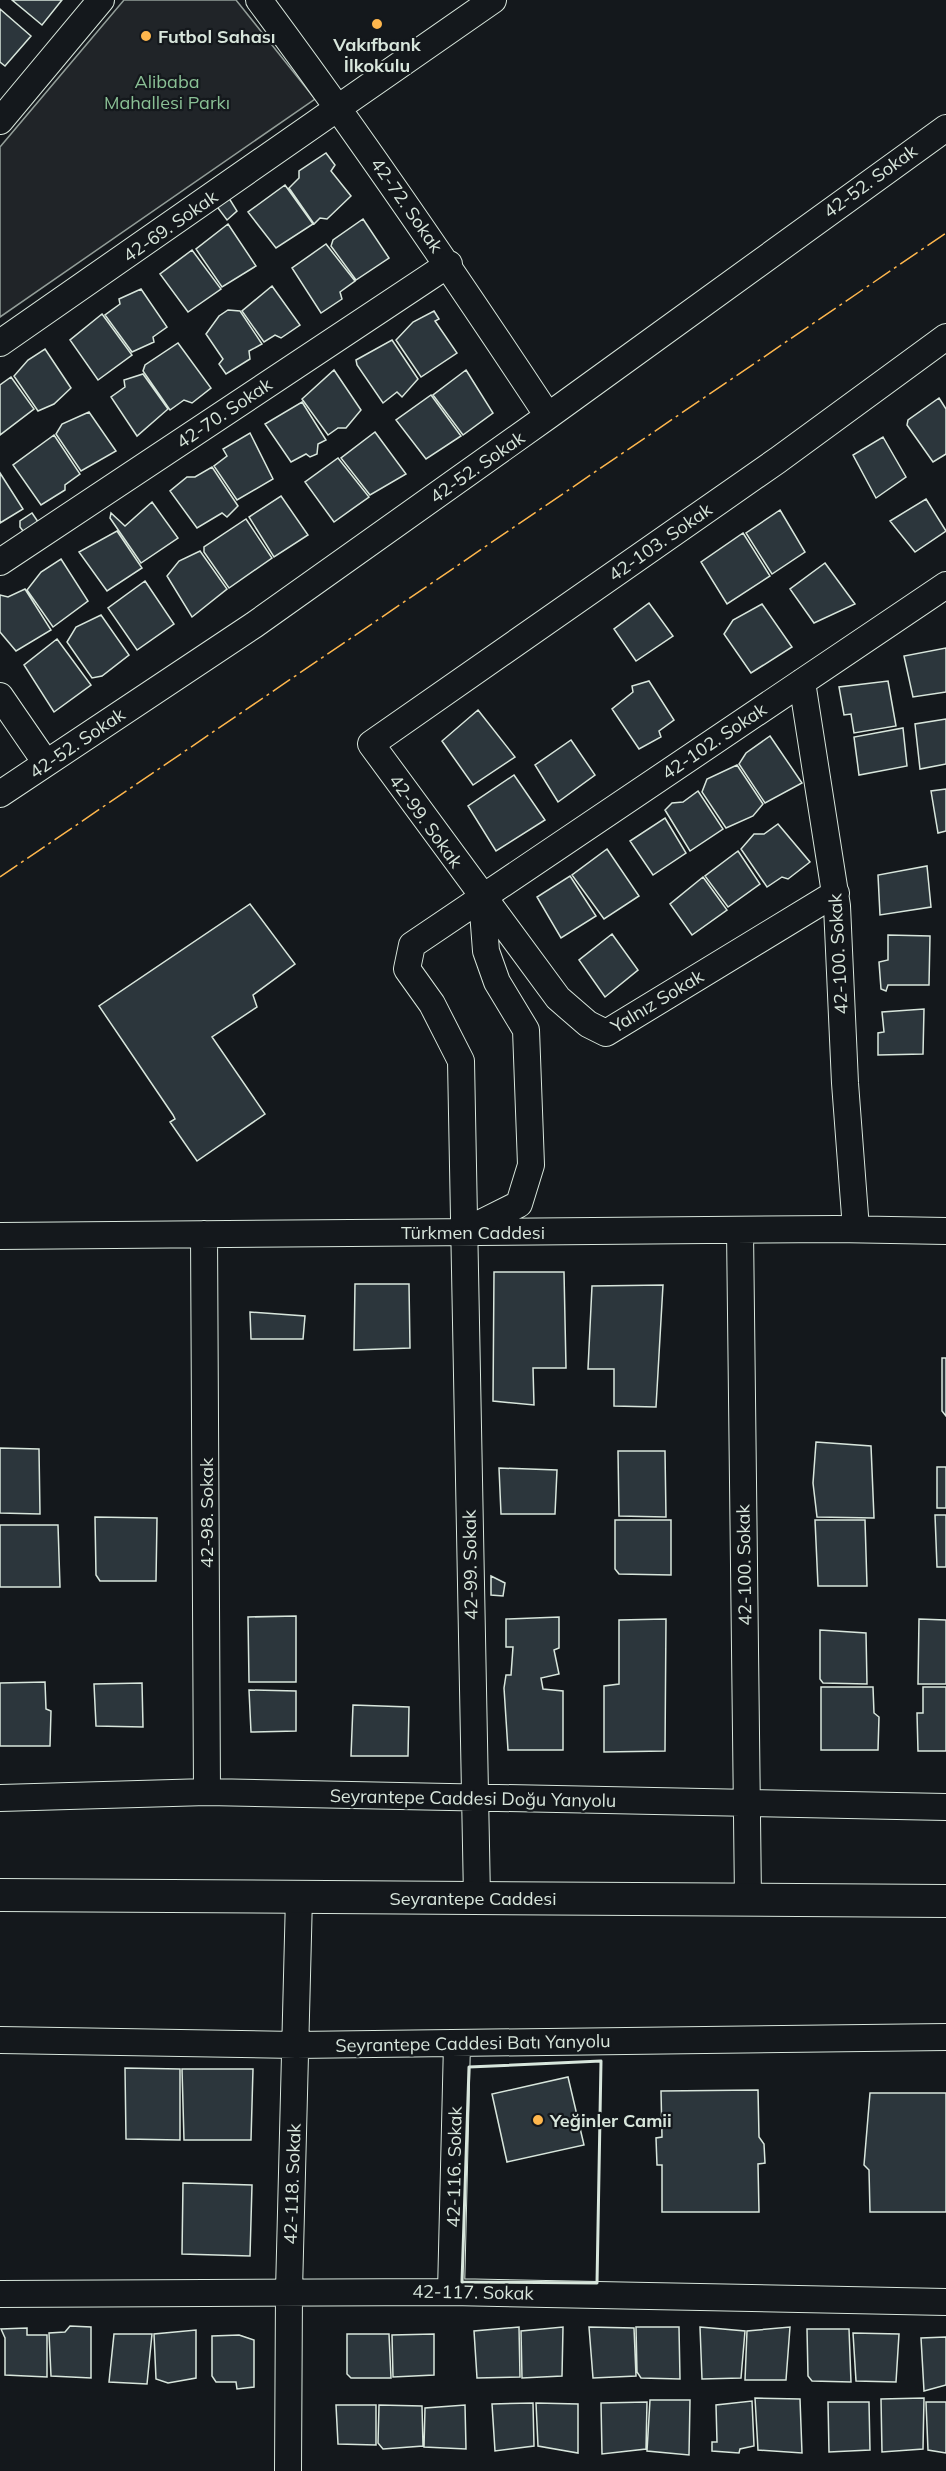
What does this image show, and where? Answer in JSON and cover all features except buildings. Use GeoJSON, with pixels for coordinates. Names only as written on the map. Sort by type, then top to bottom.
{"type":"FeatureCollection","features":[{"type":"Feature","properties":{"kind":"street"},"geometry":{"type":"LineString","coordinates":[[0,121],[101,0]]}},
{"type":"Feature","properties":{"kind":"street","name":"42-72. Sokak"},"geometry":{"type":"LineString","coordinates":[[259,0],[339,108],[448,264],[548,416]]}},
{"type":"Feature","properties":{"kind":"street","name":"42-69. Sokak"},"geometry":{"type":"LineString","coordinates":[[0,343],[493,0]]}},
{"type":"Feature","properties":{"kind":"street","name":"42-52. Sokak"},"geometry":{"type":"LineString","coordinates":[[0,794],[254,625],[946,128]]}},
{"type":"Feature","properties":{"kind":"street","name":"42-70. Sokak"},"geometry":{"type":"LineString","coordinates":[[0,562],[448,264]]}},
{"type":"Feature","properties":{"kind":"street","name":"42-103. Sokak"},"geometry":{"type":"LineString","coordinates":[[371,744],[778,460],[946,337]]}},
{"type":"Feature","properties":{"kind":"street","name":"42-102. Sokak"},"geometry":{"type":"LineString","coordinates":[[482,897],[946,585]]}},
{"type":"Feature","properties":{"kind":"street","name":"42-100. Sokak"},"geometry":{"type":"LineString","coordinates":[[802,682],[836,893],[844,1083],[856,1229]]}},
{"type":"Feature","properties":{"kind":"street"},"geometry":{"type":"LineString","coordinates":[[0,696],[46,763]]}},
{"type":"Feature","properties":{"kind":"street","name":"42-99. Sokak"},"geometry":{"type":"LineString","coordinates":[[371,744],[482,897],[412,945],[407,969],[432,1004],[461,1061],[477,1898]]}},
{"type":"Feature","properties":{"kind":"street","name":"Yalnız Sokak"},"geometry":{"type":"LineString","coordinates":[[482,897],[558,998],[588,1024],[606,1033],[836,893]]}},
{"type":"Feature","properties":{"kind":"street"},"geometry":{"type":"LineString","coordinates":[[464,1232],[519,1204],[531,1165],[526,1030],[497,982],[486,951],[482,897]]}},
{"type":"Feature","properties":{"kind":"street","name":"Türkmen Caddesi"},"geometry":{"type":"LineString","coordinates":[[0,1236],[856,1229],[946,1231]]}},
{"type":"Feature","properties":{"kind":"street","name":"42-100. Sokak"},"geometry":{"type":"LineString","coordinates":[[740,1230],[748,1900]]}},
{"type":"Feature","properties":{"kind":"street","name":"42-98. Sokak"},"geometry":{"type":"LineString","coordinates":[[204,1234],[207,1792]]}},
{"type":"Feature","properties":{"kind":"street","name":"Seyrantepe Caddesi Doğu Yanyolu"},"geometry":{"type":"LineString","coordinates":[[0,1798],[207,1792],[946,1807]]}},
{"type":"Feature","properties":{"kind":"street","name":"Seyrantepe Caddesi"},"geometry":{"type":"LineString","coordinates":[[0,1895],[946,1901]]}},
{"type":"Feature","properties":{"kind":"street","name":"42-118. Sokak"},"geometry":{"type":"LineString","coordinates":[[288,2471],[289,2291],[299,1897]]}},
{"type":"Feature","properties":{"kind":"street","name":"Seyrantepe Caddesi Batı Yanyolu"},"geometry":{"type":"LineString","coordinates":[[0,2040],[297,2045],[946,2037]]}},
{"type":"Feature","properties":{"kind":"street","name":"42-116. Sokak"},"geometry":{"type":"LineString","coordinates":[[451,2292],[457,2043]]}},
{"type":"Feature","properties":{"kind":"street","name":"42-117. Sokak"},"geometry":{"type":"LineString","coordinates":[[0,2294],[451,2292],[946,2302]]}},
{"type":"Feature","properties":{"kind":"green space","name":"Alibaba Mahallesi Parkı"},"geometry":{"type":"Polygon","coordinates":[[[124,0],[236,0],[315,99],[0,317],[0,147],[124,0]]]}},
{"type":"Feature","properties":{"kind":"wall"},"geometry":{"type":"LineString","coordinates":[[601,2061],[597,2283],[462,2282],[469,2067],[601,2061]]}},
{"type":"Feature","properties":{"kind":"power"},"geometry":{"type":"LineString","coordinates":[[0,877],[946,233]]}},
{"type":"Feature","properties":{"kind":"place","name":"Vakıfbank İlkokulu"},"geometry":{"type":"Point","coordinates":[377,24]}},
{"type":"Feature","properties":{"kind":"place","name":"Futbol Sahası"},"geometry":{"type":"Point","coordinates":[146,36]}},
{"type":"Feature","properties":{"kind":"place","name":"Yeğinler Camii"},"geometry":{"type":"Point","coordinates":[538,2120]}}]}
